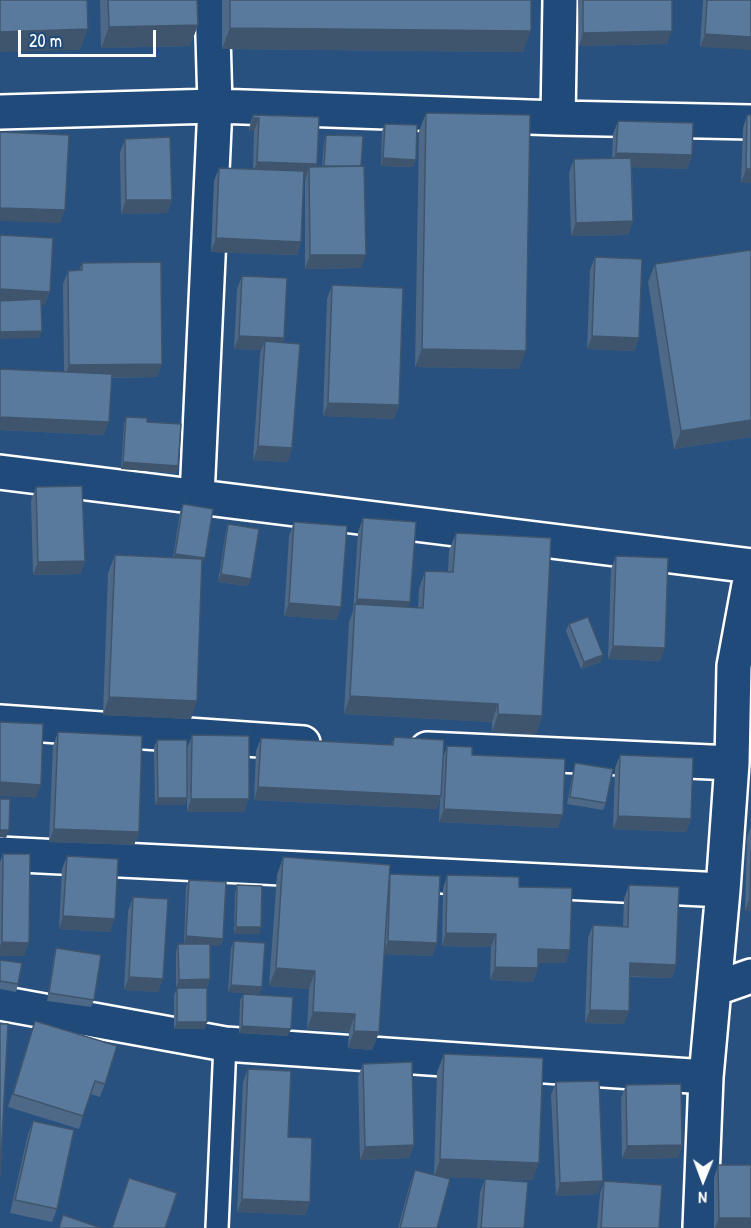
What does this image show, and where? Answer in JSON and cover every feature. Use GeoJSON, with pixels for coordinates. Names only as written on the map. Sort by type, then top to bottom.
{"type":"FeatureCollection","features":[{"type":"Feature","properties":{"kind":"street"},"geometry":{"type":"LineString","coordinates":[[197,497],[215,106],[212,0]]}},
{"type":"Feature","properties":{"kind":"street"},"geometry":{"type":"LineString","coordinates":[[558,118],[560,0]]}},
{"type":"Feature","properties":{"kind":"street"},"geometry":{"type":"LineString","coordinates":[[0,112],[215,106],[751,122]]}},
{"type":"Feature","properties":{"kind":"street"},"geometry":{"type":"LineString","coordinates":[[0,472],[751,566]]}},
{"type":"Feature","properties":{"kind":"street"},"geometry":{"type":"LineString","coordinates":[[700,1228],[706,1077],[732,763],[734,666],[751,574]]}},
{"type":"Feature","properties":{"kind":"street"},"geometry":{"type":"LineString","coordinates":[[0,722],[327,744]]}},
{"type":"Feature","properties":{"kind":"street"},"geometry":{"type":"LineString","coordinates":[[398,747],[732,763]]}},
{"type":"Feature","properties":{"kind":"street"},"geometry":{"type":"LineString","coordinates":[[0,854],[723,891]]}},
{"type":"Feature","properties":{"kind":"street"},"geometry":{"type":"LineString","coordinates":[[714,989],[751,976]]}},
{"type":"Feature","properties":{"kind":"street"},"geometry":{"type":"LineString","coordinates":[[0,1004],[225,1044],[706,1077]]}},
{"type":"Feature","properties":{"kind":"lane"},"geometry":{"type":"LineString","coordinates":[[217,1228],[225,1044]]}},
{"type":"Feature","properties":{"kind":"building"},"geometry":{"type":"Polygon","coordinates":[[[0,0],[87,0],[88,29],[0,32],[0,0]]]}},
{"type":"Feature","properties":{"kind":"building"},"geometry":{"type":"Polygon","coordinates":[[[108,0],[197,0],[198,25],[109,27],[108,0]]]}},
{"type":"Feature","properties":{"kind":"building"},"geometry":{"type":"Polygon","coordinates":[[[230,0],[531,0],[531,31],[230,28],[230,0]]]}},
{"type":"Feature","properties":{"kind":"building"},"geometry":{"type":"Polygon","coordinates":[[[583,0],[672,0],[672,31],[583,33],[583,0]]]}},
{"type":"Feature","properties":{"kind":"building"},"geometry":{"type":"Polygon","coordinates":[[[707,0],[751,0],[751,37],[705,34],[707,0]]]}},
{"type":"Feature","properties":{"kind":"building"},"geometry":{"type":"Polygon","coordinates":[[[426,113],[530,115],[526,351],[422,349],[426,113]]]}},
{"type":"Feature","properties":{"kind":"building"},"geometry":{"type":"Polygon","coordinates":[[[253,115],[319,117],[317,164],[257,162],[259,118],[253,118],[253,115]]]}},
{"type":"Feature","properties":{"kind":"building"},"geometry":{"type":"Polygon","coordinates":[[[747,115],[751,115],[751,169],[746,169],[747,115]]]}},
{"type":"Feature","properties":{"kind":"building"},"geometry":{"type":"Polygon","coordinates":[[[618,121],[693,123],[692,155],[616,153],[618,121]]]}},
{"type":"Feature","properties":{"kind":"building"},"geometry":{"type":"Polygon","coordinates":[[[385,124],[417,125],[416,160],[383,158],[385,124]]]}},
{"type":"Feature","properties":{"kind":"building"},"geometry":{"type":"Polygon","coordinates":[[[0,132],[69,135],[65,210],[0,208],[0,132]]]}},
{"type":"Feature","properties":{"kind":"building"},"geometry":{"type":"Polygon","coordinates":[[[326,135],[363,136],[361,166],[324,166],[326,135]]]}},
{"type":"Feature","properties":{"kind":"building"},"geometry":{"type":"Polygon","coordinates":[[[170,137],[172,200],[126,200],[125,139],[170,137]]]}},
{"type":"Feature","properties":{"kind":"building"},"geometry":{"type":"Polygon","coordinates":[[[631,158],[633,221],[576,223],[574,159],[631,158]]]}},
{"type":"Feature","properties":{"kind":"building"},"geometry":{"type":"Polygon","coordinates":[[[364,166],[366,255],[310,255],[309,167],[364,166]]]}},
{"type":"Feature","properties":{"kind":"building"},"geometry":{"type":"Polygon","coordinates":[[[219,168],[304,171],[301,242],[216,238],[219,168]]]}},
{"type":"Feature","properties":{"kind":"building"},"geometry":{"type":"Polygon","coordinates":[[[0,235],[53,238],[50,292],[0,289],[0,235]]]}},
{"type":"Feature","properties":{"kind":"building"},"geometry":{"type":"Polygon","coordinates":[[[751,250],[751,420],[681,431],[655,264],[751,250]]]}},
{"type":"Feature","properties":{"kind":"building"},"geometry":{"type":"Polygon","coordinates":[[[595,257],[642,259],[639,338],[592,336],[595,257]]]}},
{"type":"Feature","properties":{"kind":"building"},"geometry":{"type":"Polygon","coordinates":[[[161,262],[162,364],[69,365],[68,271],[82,270],[82,263],[161,262]]]}},
{"type":"Feature","properties":{"kind":"building"},"geometry":{"type":"Polygon","coordinates":[[[242,276],[287,278],[284,338],[239,336],[242,276]]]}},
{"type":"Feature","properties":{"kind":"building"},"geometry":{"type":"Polygon","coordinates":[[[332,285],[403,288],[399,405],[328,403],[332,285]]]}},
{"type":"Feature","properties":{"kind":"building"},"geometry":{"type":"Polygon","coordinates":[[[41,299],[42,331],[0,332],[0,301],[41,299]]]}},
{"type":"Feature","properties":{"kind":"building"},"geometry":{"type":"Polygon","coordinates":[[[265,341],[300,344],[292,448],[258,446],[265,341]]]}},
{"type":"Feature","properties":{"kind":"building"},"geometry":{"type":"Polygon","coordinates":[[[0,369],[112,374],[109,422],[0,417],[0,369]]]}},
{"type":"Feature","properties":{"kind":"building"},"geometry":{"type":"Polygon","coordinates":[[[126,417],[147,418],[147,422],[181,424],[178,466],[123,462],[126,417]]]}},
{"type":"Feature","properties":{"kind":"building"},"geometry":{"type":"Polygon","coordinates":[[[82,486],[85,561],[38,562],[36,487],[82,486]]]}},
{"type":"Feature","properties":{"kind":"building"},"geometry":{"type":"Polygon","coordinates":[[[183,504],[213,509],[205,558],[175,554],[183,504]]]}},
{"type":"Feature","properties":{"kind":"building"},"geometry":{"type":"Polygon","coordinates":[[[363,518],[416,522],[410,602],[357,599],[363,518]]]}},
{"type":"Feature","properties":{"kind":"building"},"geometry":{"type":"Polygon","coordinates":[[[294,522],[347,526],[341,607],[289,603],[294,522]]]}},
{"type":"Feature","properties":{"kind":"building"},"geometry":{"type":"Polygon","coordinates":[[[228,524],[259,529],[251,579],[221,574],[228,524]]]}},
{"type":"Feature","properties":{"kind":"building"},"geometry":{"type":"Polygon","coordinates":[[[456,533],[551,538],[542,716],[498,714],[498,704],[350,696],[355,604],[423,608],[425,571],[453,572],[456,533]]]}},
{"type":"Feature","properties":{"kind":"building"},"geometry":{"type":"Polygon","coordinates":[[[115,555],[202,559],[197,701],[109,697],[115,555]]]}},
{"type":"Feature","properties":{"kind":"building"},"geometry":{"type":"Polygon","coordinates":[[[616,556],[668,558],[665,648],[613,646],[616,556]]]}},
{"type":"Feature","properties":{"kind":"building"},"geometry":{"type":"Polygon","coordinates":[[[588,617],[603,655],[584,662],[569,624],[588,617]]]}},
{"type":"Feature","properties":{"kind":"building"},"geometry":{"type":"Polygon","coordinates":[[[0,722],[43,724],[41,785],[0,782],[0,722]]]}},
{"type":"Feature","properties":{"kind":"building"},"geometry":{"type":"Polygon","coordinates":[[[58,732],[142,736],[139,832],[54,829],[58,732]]]}},
{"type":"Feature","properties":{"kind":"building"},"geometry":{"type":"Polygon","coordinates":[[[192,735],[249,736],[249,799],[191,799],[192,735]]]}},
{"type":"Feature","properties":{"kind":"building"},"geometry":{"type":"Polygon","coordinates":[[[394,737],[444,740],[441,796],[258,787],[261,738],[393,745],[394,737]]]}},
{"type":"Feature","properties":{"kind":"building"},"geometry":{"type":"Polygon","coordinates":[[[157,740],[187,740],[187,798],[158,798],[157,740]]]}},
{"type":"Feature","properties":{"kind":"building"},"geometry":{"type":"Polygon","coordinates":[[[447,746],[472,747],[472,755],[565,759],[563,815],[444,809],[447,746]]]}},
{"type":"Feature","properties":{"kind":"building"},"geometry":{"type":"Polygon","coordinates":[[[620,755],[693,758],[691,819],[618,816],[620,755]]]}},
{"type":"Feature","properties":{"kind":"building"},"geometry":{"type":"Polygon","coordinates":[[[575,763],[613,769],[606,803],[570,797],[575,763]]]}},
{"type":"Feature","properties":{"kind":"building"},"geometry":{"type":"Polygon","coordinates":[[[0,799],[10,799],[9,830],[0,830],[0,799]]]}},
{"type":"Feature","properties":{"kind":"building"},"geometry":{"type":"Polygon","coordinates":[[[751,851],[751,897],[750,897],[751,851]]]}},
{"type":"Feature","properties":{"kind":"building"},"geometry":{"type":"Polygon","coordinates":[[[3,854],[30,854],[29,943],[2,942],[3,854]]]}},
{"type":"Feature","properties":{"kind":"building"},"geometry":{"type":"Polygon","coordinates":[[[67,856],[118,859],[115,919],[63,916],[67,856]]]}},
{"type":"Feature","properties":{"kind":"building"},"geometry":{"type":"Polygon","coordinates":[[[283,857],[390,865],[379,1032],[354,1031],[355,1014],[313,1012],[315,971],[276,968],[283,857]]]}},
{"type":"Feature","properties":{"kind":"building"},"geometry":{"type":"Polygon","coordinates":[[[390,874],[440,876],[437,943],[388,941],[390,874]]]}},
{"type":"Feature","properties":{"kind":"building"},"geometry":{"type":"Polygon","coordinates":[[[447,875],[519,877],[519,887],[572,888],[570,950],[538,949],[538,968],[495,967],[496,934],[446,933],[447,875]]]}},
{"type":"Feature","properties":{"kind":"building"},"geometry":{"type":"Polygon","coordinates":[[[189,880],[226,882],[223,939],[186,936],[189,880]]]}},
{"type":"Feature","properties":{"kind":"building"},"geometry":{"type":"Polygon","coordinates":[[[237,885],[262,886],[261,927],[236,927],[237,885]]]}},
{"type":"Feature","properties":{"kind":"building"},"geometry":{"type":"Polygon","coordinates":[[[629,885],[679,887],[676,965],[630,963],[629,1011],[590,1010],[593,925],[628,927],[629,885]]]}},
{"type":"Feature","properties":{"kind":"building"},"geometry":{"type":"Polygon","coordinates":[[[133,897],[168,899],[163,979],[129,977],[133,897]]]}},
{"type":"Feature","properties":{"kind":"building"},"geometry":{"type":"Polygon","coordinates":[[[234,941],[265,943],[262,987],[231,985],[234,941]]]}},
{"type":"Feature","properties":{"kind":"building"},"geometry":{"type":"Polygon","coordinates":[[[178,944],[210,944],[210,979],[179,980],[178,944]]]}},
{"type":"Feature","properties":{"kind":"building"},"geometry":{"type":"Polygon","coordinates":[[[56,948],[101,955],[94,1000],[49,993],[56,948]]]}},
{"type":"Feature","properties":{"kind":"building"},"geometry":{"type":"Polygon","coordinates":[[[0,960],[22,963],[18,984],[0,981],[0,960]]]}},
{"type":"Feature","properties":{"kind":"building"},"geometry":{"type":"Polygon","coordinates":[[[177,988],[207,988],[207,1022],[177,1022],[177,988]]]}},
{"type":"Feature","properties":{"kind":"building"},"geometry":{"type":"Polygon","coordinates":[[[243,994],[293,997],[291,1029],[242,1026],[243,994]]]}},
{"type":"Feature","properties":{"kind":"building"},"geometry":{"type":"Polygon","coordinates":[[[35,1021],[117,1046],[105,1084],[95,1081],[83,1116],[13,1094],[35,1021]]]}},
{"type":"Feature","properties":{"kind":"building"},"geometry":{"type":"Polygon","coordinates":[[[0,1024],[8,1024],[0,1177],[0,1024]]]}},
{"type":"Feature","properties":{"kind":"building"},"geometry":{"type":"Polygon","coordinates":[[[444,1054],[543,1058],[539,1163],[440,1159],[444,1054]]]}},
{"type":"Feature","properties":{"kind":"building"},"geometry":{"type":"Polygon","coordinates":[[[412,1062],[414,1145],[365,1147],[363,1064],[412,1062]]]}},
{"type":"Feature","properties":{"kind":"building"},"geometry":{"type":"Polygon","coordinates":[[[248,1069],[291,1071],[288,1137],[312,1138],[310,1202],[242,1199],[248,1069]]]}},
{"type":"Feature","properties":{"kind":"building"},"geometry":{"type":"Polygon","coordinates":[[[599,1081],[603,1181],[560,1183],[556,1082],[599,1081]]]}},
{"type":"Feature","properties":{"kind":"building"},"geometry":{"type":"Polygon","coordinates":[[[681,1084],[682,1145],[627,1146],[626,1085],[681,1084]]]}},
{"type":"Feature","properties":{"kind":"building"},"geometry":{"type":"Polygon","coordinates":[[[33,1121],[74,1130],[57,1209],[15,1200],[33,1121]]]}},
{"type":"Feature","properties":{"kind":"building"},"geometry":{"type":"Polygon","coordinates":[[[718,1165],[751,1165],[751,1218],[719,1218],[718,1165]]]}},
{"type":"Feature","properties":{"kind":"building"},"geometry":{"type":"Polygon","coordinates":[[[415,1170],[450,1179],[437,1228],[400,1228],[415,1170]]]}},
{"type":"Feature","properties":{"kind":"building"},"geometry":{"type":"Polygon","coordinates":[[[129,1178],[177,1193],[165,1228],[112,1228],[129,1178]]]}},
{"type":"Feature","properties":{"kind":"building"},"geometry":{"type":"Polygon","coordinates":[[[485,1179],[528,1182],[524,1228],[481,1228],[485,1179]]]}},
{"type":"Feature","properties":{"kind":"building"},"geometry":{"type":"Polygon","coordinates":[[[604,1181],[662,1185],[659,1228],[601,1228],[604,1181]]]}},
{"type":"Feature","properties":{"kind":"building"},"geometry":{"type":"Polygon","coordinates":[[[63,1215],[101,1228],[59,1228],[63,1215]]]}}]}
